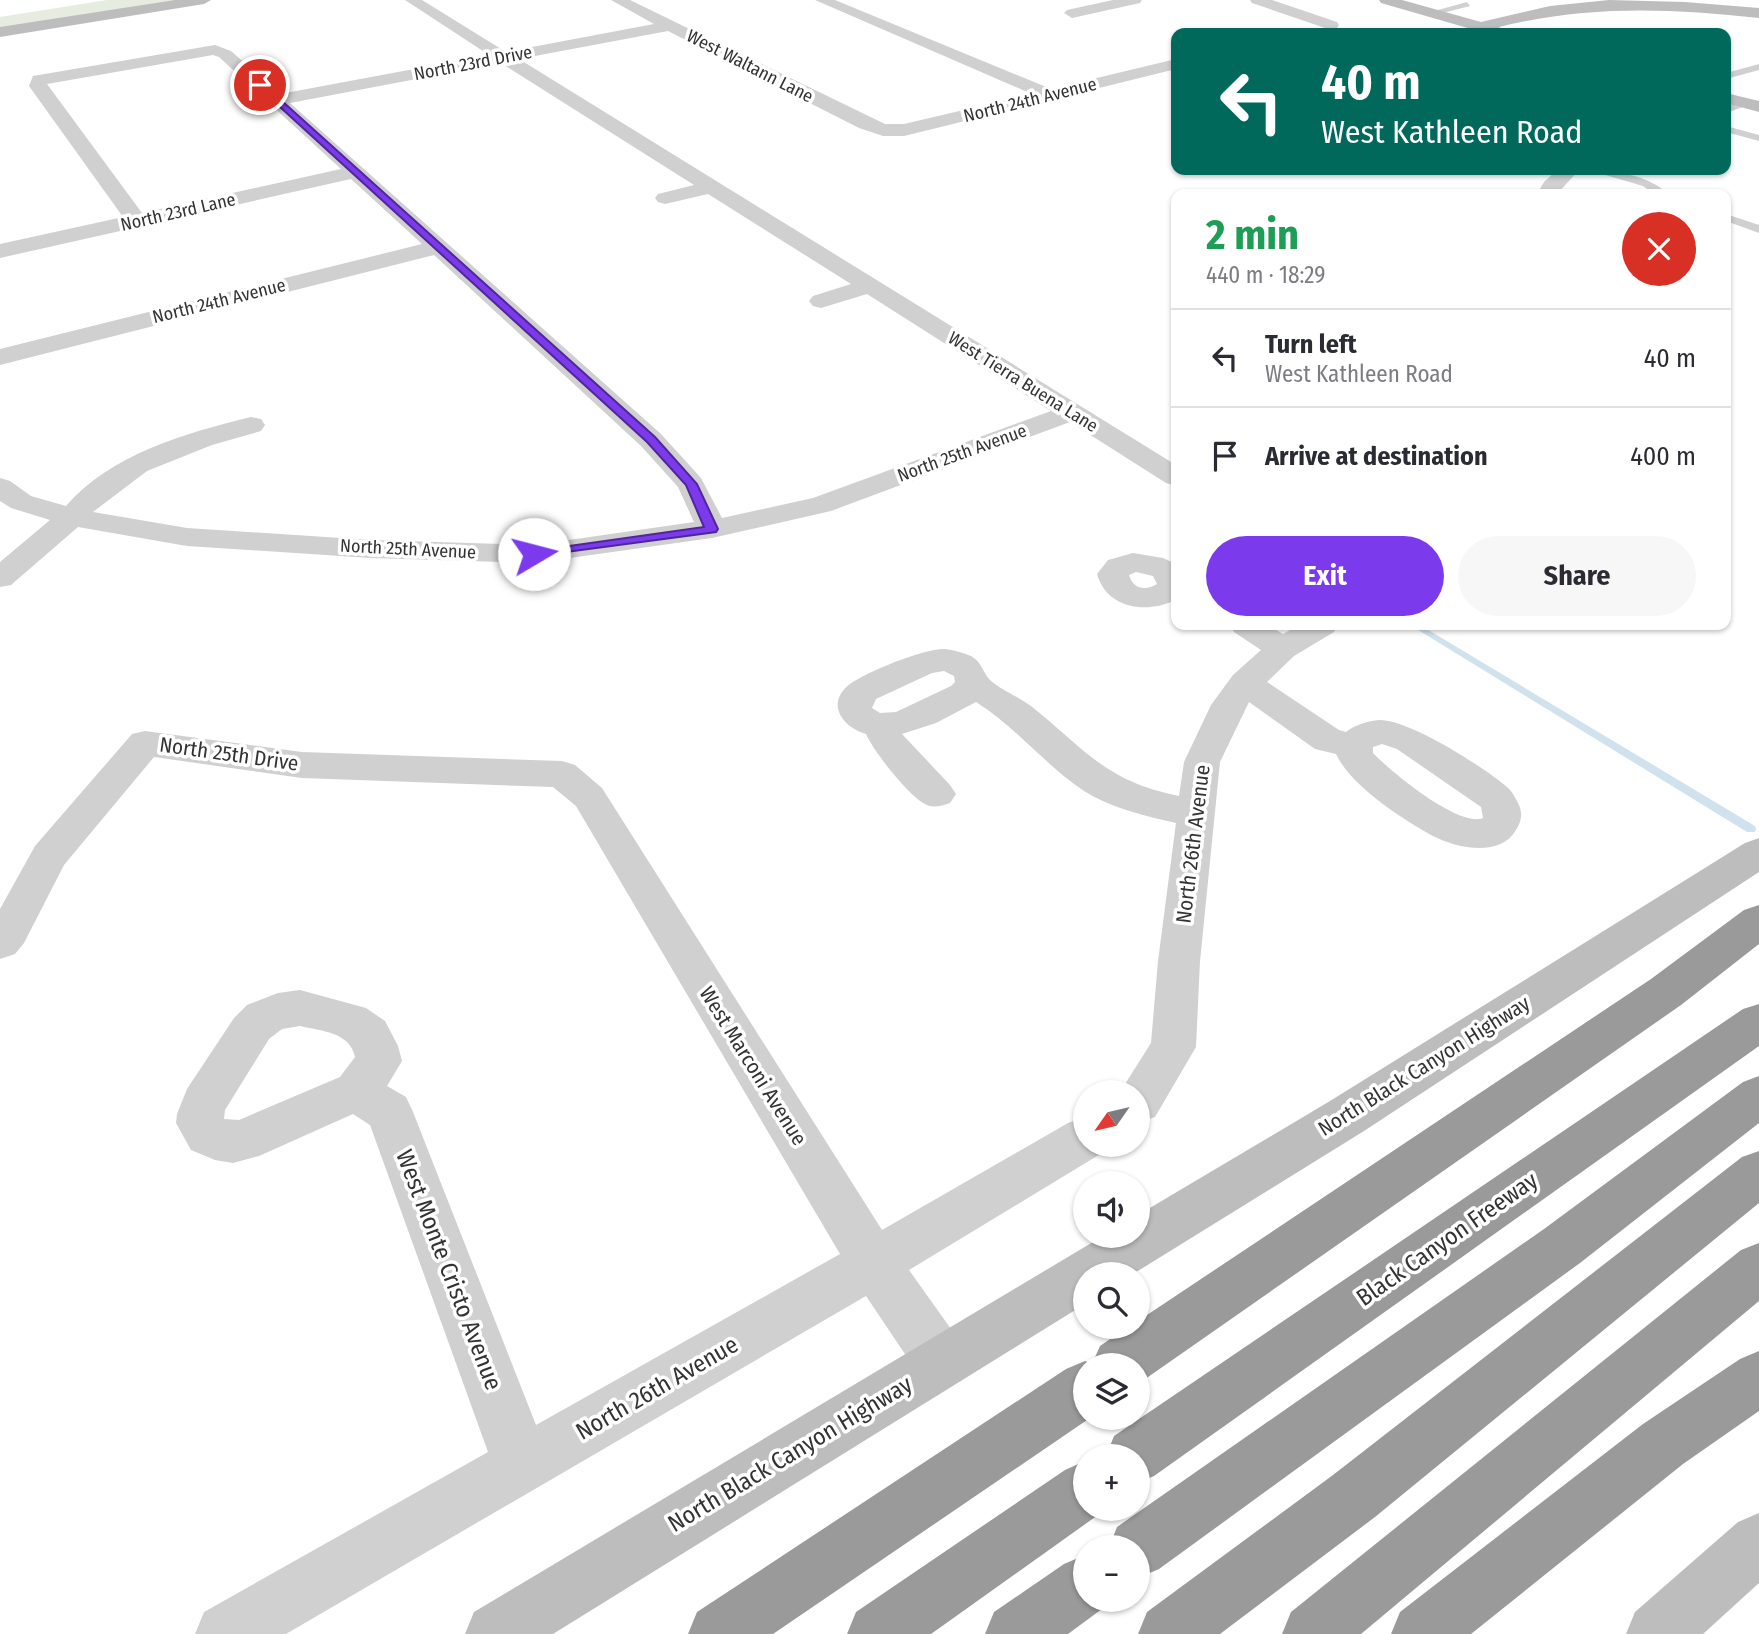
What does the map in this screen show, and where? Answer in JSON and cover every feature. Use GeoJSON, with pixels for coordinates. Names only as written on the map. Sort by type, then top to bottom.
{"type":"FeatureCollection","features":[{"type":"Feature","properties":{"kind":"highway"},"geometry":{"type":"LineString","coordinates":[[1137,1353],[1666,992],[1759,921]]}},
{"type":"Feature","properties":{"kind":"highway","name":"Black Canyon Freeway"},"geometry":{"type":"LineString","coordinates":[[1150,1445],[1759,1022]]}},
{"type":"Feature","properties":{"kind":"highway"},"geometry":{"type":"LineString","coordinates":[[1150,1539],[1562,1246],[1759,1096]]}},
{"type":"Feature","properties":{"kind":"highway"},"geometry":{"type":"LineString","coordinates":[[1169,1634],[1353,1496],[1759,1173]]}},
{"type":"Feature","properties":{"kind":"highway"},"geometry":{"type":"LineString","coordinates":[[1313,1634],[1759,1268]]}},
{"type":"Feature","properties":{"kind":"highway"},"geometry":{"type":"LineString","coordinates":[[1422,1634],[1663,1444],[1759,1378]]}},
{"type":"Feature","properties":{"kind":"highway"},"geometry":{"type":"LineString","coordinates":[[719,1634],[1073,1396]]}},
{"type":"Feature","properties":{"kind":"highway"},"geometry":{"type":"LineString","coordinates":[[878,1634],[1073,1498]]}},
{"type":"Feature","properties":{"kind":"highway"},"geometry":{"type":"LineString","coordinates":[[1016,1634],[1073,1594]]}},
{"type":"Feature","properties":{"kind":"main road"},"geometry":{"type":"LineString","coordinates":[[0,32],[204,0]]}},
{"type":"Feature","properties":{"kind":"main road"},"geometry":{"type":"LineString","coordinates":[[1387,0],[1484,28]]}},
{"type":"Feature","properties":{"kind":"main road"},"geometry":{"type":"LineString","coordinates":[[1481,27],[1539,13],[1604,5],[1709,7],[1759,13]]}},
{"type":"Feature","properties":{"kind":"main road"},"geometry":{"type":"LineString","coordinates":[[1731,102],[1759,107]]}},
{"type":"Feature","properties":{"kind":"main road","name":"North Black Canyon Highway"},"geometry":{"type":"LineString","coordinates":[[1106,1262],[1347,1116],[1759,853]]}},
{"type":"Feature","properties":{"kind":"main road","name":"North Black Canyon Highway"},"geometry":{"type":"LineString","coordinates":[[496,1634],[1073,1282]]}},
{"type":"Feature","properties":{"kind":"main road"},"geometry":{"type":"LineString","coordinates":[[1657,1634],[1759,1543]]}},
{"type":"Feature","properties":{"kind":"street","name":"West Waltann Lane"},"geometry":{"type":"LineString","coordinates":[[618,0],[866,124],[883,130]]}},
{"type":"Feature","properties":{"kind":"street"},"geometry":{"type":"LineString","coordinates":[[825,0],[1051,95]]}},
{"type":"Feature","properties":{"kind":"street"},"geometry":{"type":"LineString","coordinates":[[1072,13],[1135,0]]}},
{"type":"Feature","properties":{"kind":"street"},"geometry":{"type":"LineString","coordinates":[[1256,0],[1331,25],[1321,28]]}},
{"type":"Feature","properties":{"kind":"street","name":"West Tierra Buena Lane"},"geometry":{"type":"LineString","coordinates":[[410,8],[432,12],[1171,474]]}},
{"type":"Feature","properties":{"kind":"street","name":"North 23rd Drive"},"geometry":{"type":"LineString","coordinates":[[277,100],[669,26]]}},
{"type":"Feature","properties":{"kind":"street"},"geometry":{"type":"LineString","coordinates":[[137,221],[38,86],[39,80],[215,50],[225,54],[651,440],[691,484],[712,529]]}},
{"type":"Feature","properties":{"kind":"street","name":"North 24th Avenue"},"geometry":{"type":"LineString","coordinates":[[883,130],[904,130],[1171,65]]}},
{"type":"Feature","properties":{"kind":"street"},"geometry":{"type":"LineString","coordinates":[[562,120],[593,113]]}},
{"type":"Feature","properties":{"kind":"street","name":"North 23rd Lane"},"geometry":{"type":"LineString","coordinates":[[0,251],[356,172]]}},
{"type":"Feature","properties":{"kind":"street"},"geometry":{"type":"LineString","coordinates":[[1550,189],[1563,175]]}},
{"type":"Feature","properties":{"kind":"street"},"geometry":{"type":"LineString","coordinates":[[665,198],[712,187]]}},
{"type":"Feature","properties":{"kind":"street","name":"North 24th Avenue"},"geometry":{"type":"LineString","coordinates":[[0,357],[438,247]]}},
{"type":"Feature","properties":{"kind":"street"},"geometry":{"type":"LineString","coordinates":[[821,301],[870,286]]}},
{"type":"Feature","properties":{"kind":"street","name":"North 25th Avenue"},"geometry":{"type":"LineString","coordinates":[[72,517],[187,537],[371,549],[534,554],[712,529],[821,505],[1072,412]]}},
{"type":"Feature","properties":{"kind":"street"},"geometry":{"type":"LineString","coordinates":[[0,578],[72,517],[86,501],[136,465],[202,439],[251,425]]}},
{"type":"Feature","properties":{"kind":"street"},"geometry":{"type":"LineString","coordinates":[[0,487],[21,502],[72,517]]}},
{"type":"Feature","properties":{"kind":"street"},"geometry":{"type":"LineString","coordinates":[[1254,630],[1282,649]]}},
{"type":"Feature","properties":{"kind":"street","name":"North 26th Avenue"},"geometry":{"type":"LineString","coordinates":[[1150,1084],[1173,1047],[1194,813],[1202,762],[1229,705],[1245,683],[1282,649],[1314,630]]}},
{"type":"Feature","properties":{"kind":"street"},"geometry":{"type":"LineString","coordinates":[[1245,683],[1328,740],[1354,746]]}},
{"type":"Feature","properties":{"kind":"street"},"geometry":{"type":"LineString","coordinates":[[937,794],[889,746],[881,727],[904,722],[963,694],[972,685],[999,698],[1089,776],[1108,787],[1158,806],[1194,813]]}},
{"type":"Feature","properties":{"kind":"street","name":"North 25th Drive"},"geometry":{"type":"LineString","coordinates":[[0,942],[9,931],[49,856],[145,743],[302,765],[562,774]]}},
{"type":"Feature","properties":{"kind":"street","name":"West Marconi Avenue"},"geometry":{"type":"LineString","coordinates":[[562,774],[589,797],[874,1263],[942,1362]]}},
{"type":"Feature","properties":{"kind":"street","name":"West Monte Cristo Avenue"},"geometry":{"type":"LineString","coordinates":[[356,1091],[389,1112],[506,1418],[521,1466]]}},
{"type":"Feature","properties":{"kind":"street","name":"North 26th Avenue"},"geometry":{"type":"LineString","coordinates":[[226,1634],[874,1263],[1073,1145]]}},
{"type":"Feature","properties":{"kind":"lane"},"geometry":{"type":"LineString","coordinates":[[1431,13],[1467,4]]}},
{"type":"Feature","properties":{"kind":"lane"},"geometry":{"type":"LineString","coordinates":[[1731,63],[1755,68]]}},
{"type":"Feature","properties":{"kind":"lane"},"geometry":{"type":"LineString","coordinates":[[1731,75],[1755,68]]}},
{"type":"Feature","properties":{"kind":"lane"},"geometry":{"type":"LineString","coordinates":[[1731,131],[1759,138]]}},
{"type":"Feature","properties":{"kind":"lane"},"geometry":{"type":"LineString","coordinates":[[1731,140],[1744,135]]}},
{"type":"Feature","properties":{"kind":"lane"},"geometry":{"type":"LineString","coordinates":[[1613,175],[1647,184],[1654,189]]}},
{"type":"Feature","properties":{"kind":"lane"},"geometry":{"type":"LineString","coordinates":[[1646,175],[1647,184]]}},
{"type":"Feature","properties":{"kind":"lane"},"geometry":{"type":"LineString","coordinates":[[1731,219],[1759,229]]}},
{"type":"Feature","properties":{"kind":"shaded area"},"geometry":{"type":"Polygon","coordinates":[[[107,0],[184,0],[0,29],[0,17],[107,0]]]}},
{"type":"Feature","properties":{"kind":"waterway"},"geometry":{"type":"LineString","coordinates":[[1422,630],[1751,829]]}},
{"type":"Feature","properties":{"kind":"route"},"geometry":{"type":"LineString","coordinates":[[260,85],[651,440],[691,484],[712,529],[534,554]]}}]}
